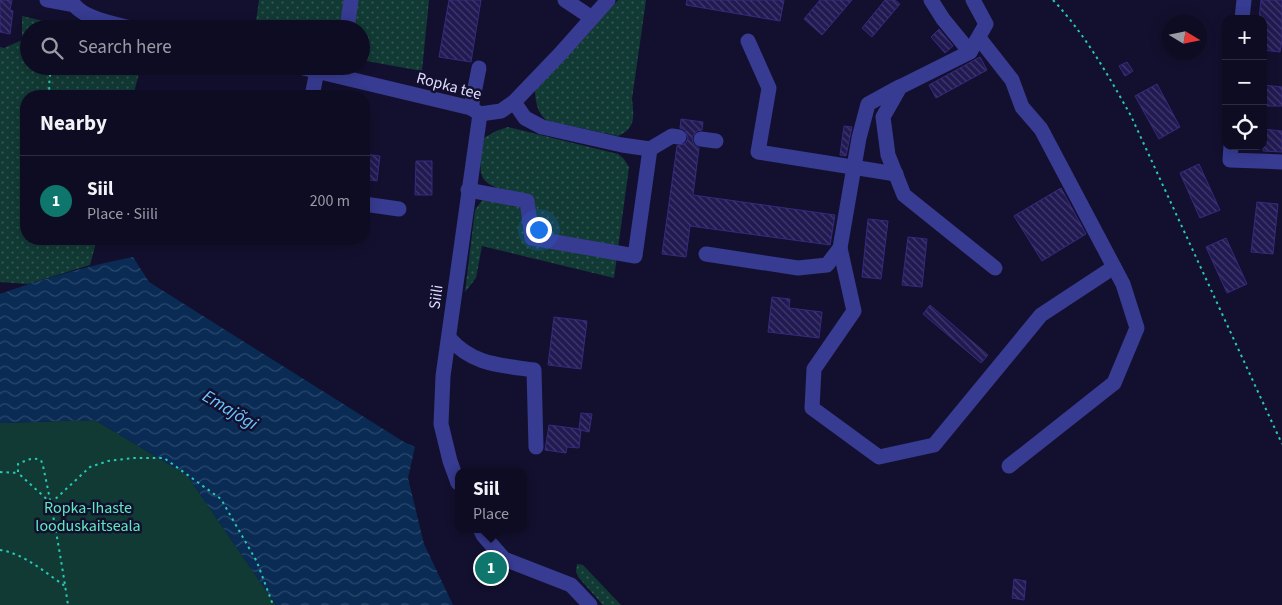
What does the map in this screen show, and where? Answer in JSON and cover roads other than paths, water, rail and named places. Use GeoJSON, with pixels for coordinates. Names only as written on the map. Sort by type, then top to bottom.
{"type":"FeatureCollection","features":[{"type":"Feature","properties":{"kind":"street"},"geometry":{"type":"LineString","coordinates":[[47,0],[73,3],[80,11],[103,20]]}},
{"type":"Feature","properties":{"kind":"street"},"geometry":{"type":"LineString","coordinates":[[348,20],[351,0]]}},
{"type":"Feature","properties":{"kind":"street"},"geometry":{"type":"LineString","coordinates":[[565,0],[592,18]]}},
{"type":"Feature","properties":{"kind":"street","name":"Ropka tee"},"geometry":{"type":"LineString","coordinates":[[354,75],[475,111],[501,111],[514,102],[608,0]]}},
{"type":"Feature","properties":{"kind":"street"},"geometry":{"type":"LineString","coordinates":[[931,0],[943,19],[970,52]]}},
{"type":"Feature","properties":{"kind":"street"},"geometry":{"type":"LineString","coordinates":[[973,0],[986,24],[970,52],[868,104],[859,138],[840,248],[854,311],[814,369],[812,408],[879,457],[934,445],[1041,315],[1114,267]]}},
{"type":"Feature","properties":{"kind":"street"},"geometry":{"type":"LineString","coordinates":[[1242,15],[1244,0]]}},
{"type":"Feature","properties":{"kind":"street"},"geometry":{"type":"LineString","coordinates":[[978,38],[1012,80],[1022,108],[1041,129],[1123,284],[1137,328],[1114,383],[1009,466]]}},
{"type":"Feature","properties":{"kind":"street"},"geometry":{"type":"LineString","coordinates":[[748,41],[769,88],[758,152],[896,174]]}},
{"type":"Feature","properties":{"kind":"street","name":"Siili"},"geometry":{"type":"LineString","coordinates":[[455,475],[441,424],[443,376],[468,190],[479,68]]}},
{"type":"Feature","properties":{"kind":"street"},"geometry":{"type":"LineString","coordinates":[[313,90],[316,75]]}},
{"type":"Feature","properties":{"kind":"street"},"geometry":{"type":"LineString","coordinates":[[900,87],[883,116],[888,154],[904,195],[995,268]]}},
{"type":"Feature","properties":{"kind":"street"},"geometry":{"type":"LineString","coordinates":[[514,102],[525,118],[542,127],[622,145],[650,149],[672,136],[679,136]]}},
{"type":"Feature","properties":{"kind":"street"},"geometry":{"type":"LineString","coordinates":[[700,139],[716,141]]}},
{"type":"Feature","properties":{"kind":"street"},"geometry":{"type":"LineString","coordinates":[[468,190],[527,201],[532,238],[635,256],[650,149]]}},
{"type":"Feature","properties":{"kind":"street"},"geometry":{"type":"LineString","coordinates":[[1231,150],[1230,160],[1282,162]]}},
{"type":"Feature","properties":{"kind":"street"},"geometry":{"type":"LineString","coordinates":[[370,205],[399,209]]}},
{"type":"Feature","properties":{"kind":"street"},"geometry":{"type":"LineString","coordinates":[[706,254],[798,268],[827,264],[840,248]]}},
{"type":"Feature","properties":{"kind":"street"},"geometry":{"type":"LineString","coordinates":[[448,338],[460,350],[478,360],[534,370],[536,447]]}},
{"type":"Feature","properties":{"kind":"street"},"geometry":{"type":"LineString","coordinates":[[482,533],[504,559],[571,585],[590,605]]}},
{"type":"Feature","properties":{"kind":"water","name":"Emajõgi"},"geometry":{"type":"Polygon","coordinates":[[[133,257],[149,282],[404,442],[415,447],[408,478],[424,544],[453,605],[276,605],[187,475],[95,420],[0,423],[0,294],[66,273],[133,257]]]}},
{"type":"Feature","properties":{"kind":"place","name":"Siil"},"geometry":{"type":"Point","coordinates":[491,568]}},
{"type":"Feature","properties":{"kind":"park label","name":"Ropka-Ihaste looduskaitseala"},"geometry":{"type":"Point","coordinates":[88,517]}}]}
